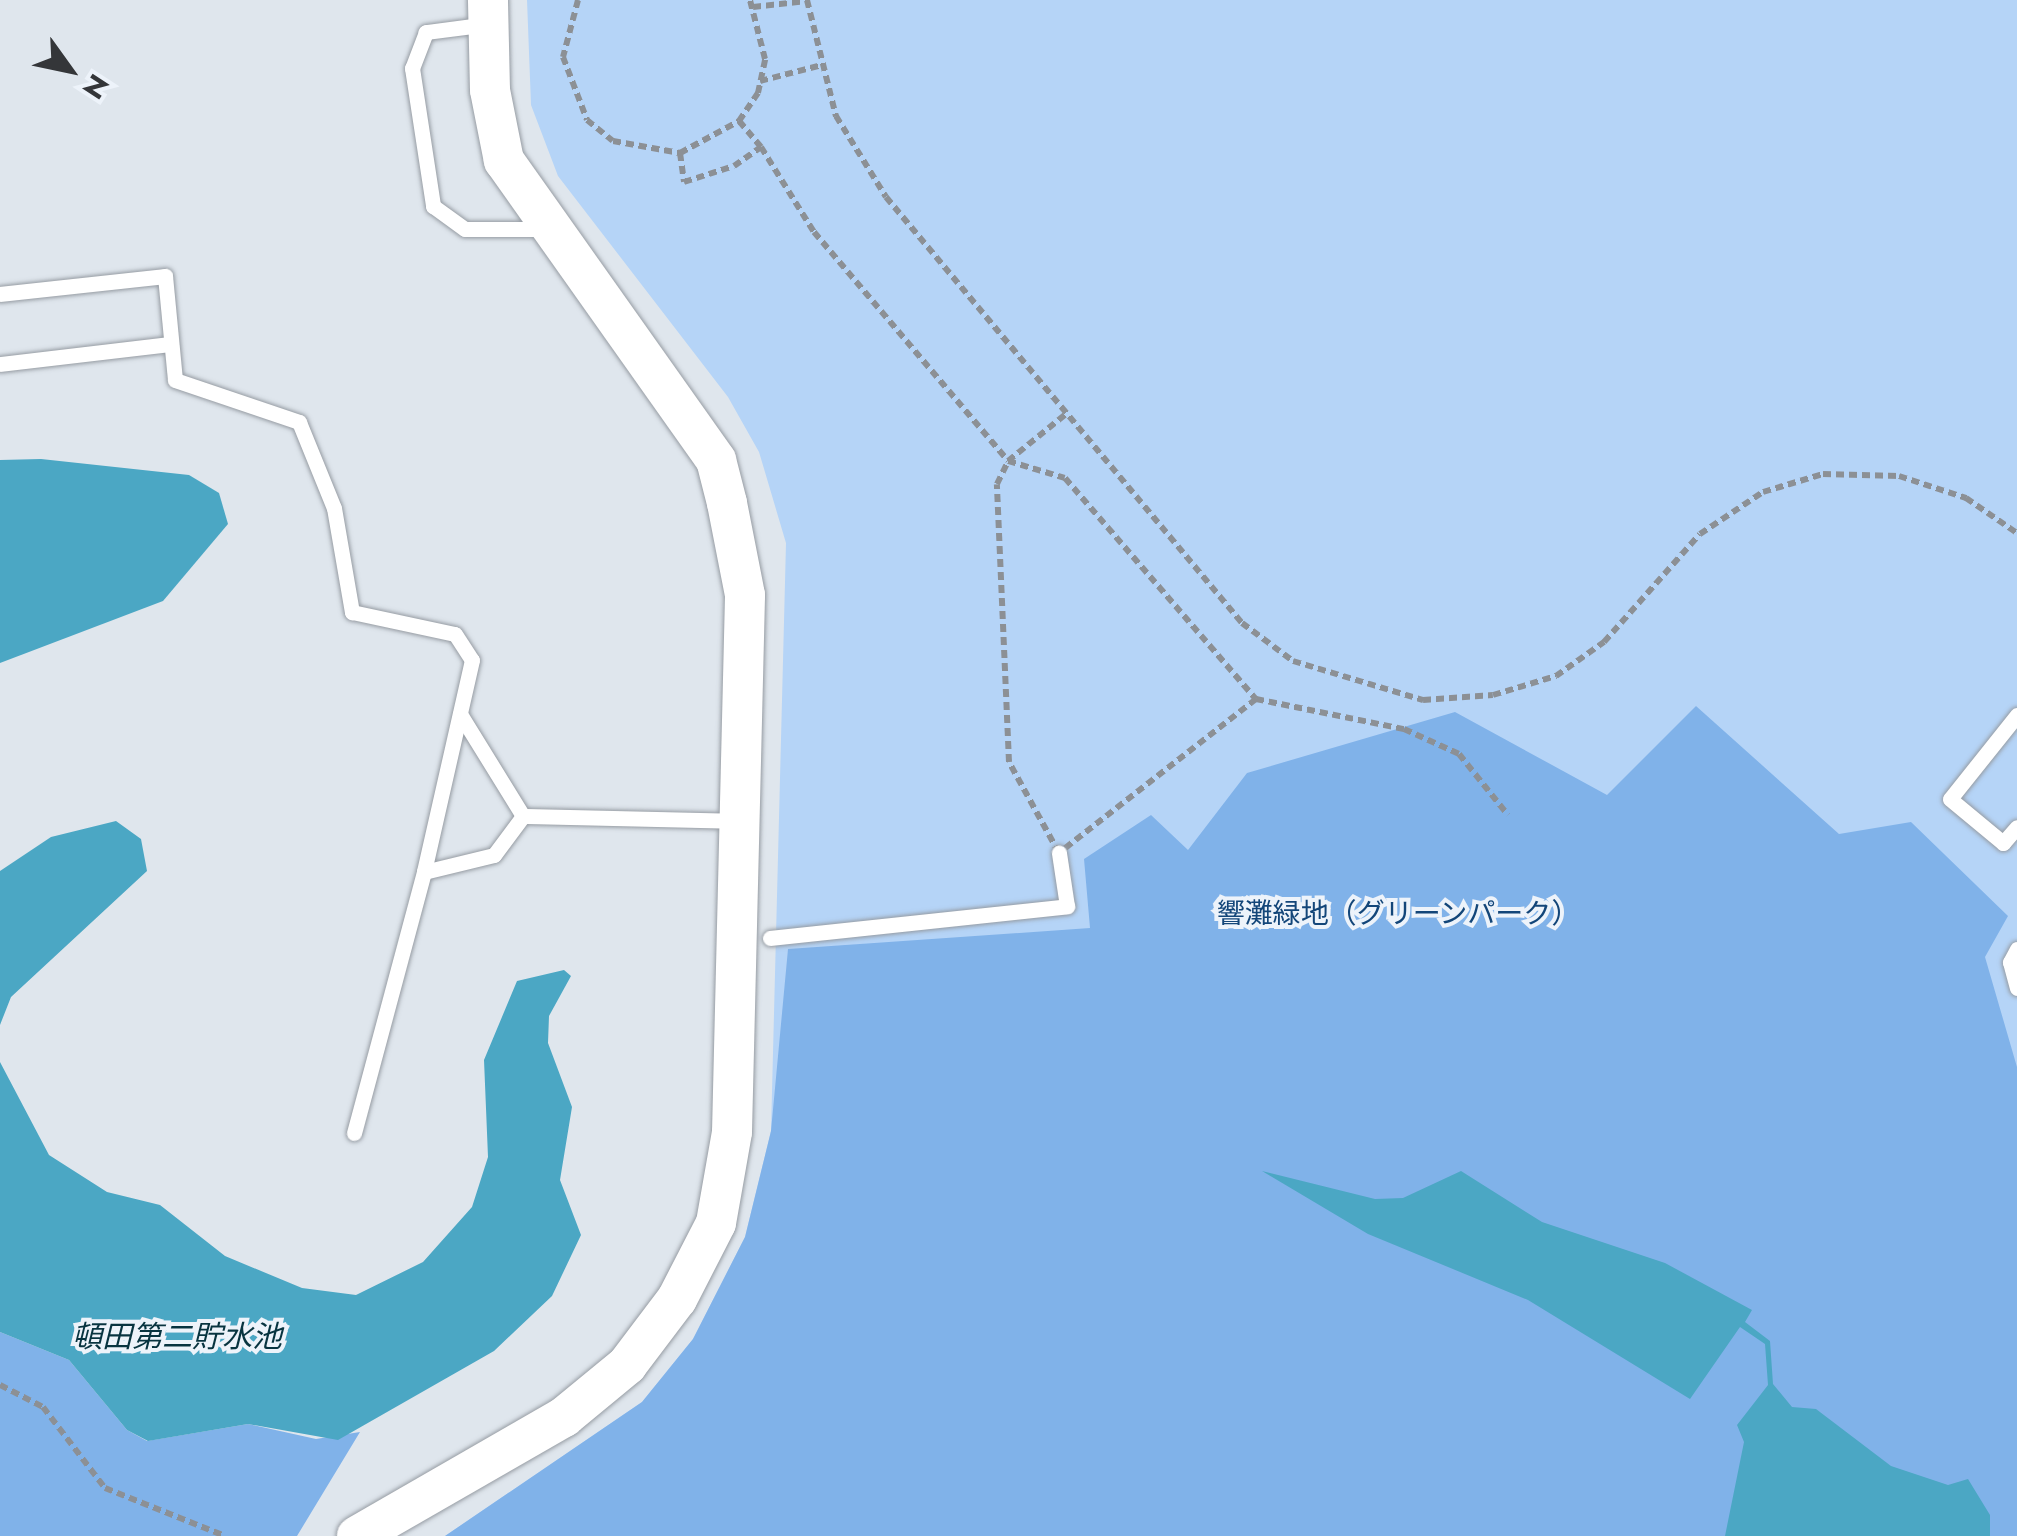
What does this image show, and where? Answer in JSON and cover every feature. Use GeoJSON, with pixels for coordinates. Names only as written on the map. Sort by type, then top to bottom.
{"type":"FeatureCollection","features":[{"type":"Feature","properties":{"kind":"street"},"geometry":{"type":"LineString","coordinates":[[357,1536],[564,1418],[627,1364],[677,1299],[716,1223],[732,1132],[745,595],[716,460],[545,229],[504,161],[489,12]]}},
{"type":"Feature","properties":{"kind":"lane"},"geometry":{"type":"LineString","coordinates":[[489,12],[426,32],[412,68],[432,206],[465,230],[545,229]]}},
{"type":"Feature","properties":{"kind":"lane"},"geometry":{"type":"LineString","coordinates":[[0,294],[164,276],[175,380],[298,422],[334,508],[352,612],[456,634],[472,660],[424,872],[354,1132]]}},
{"type":"Feature","properties":{"kind":"lane"},"geometry":{"type":"LineString","coordinates":[[0,364],[171,344]]}},
{"type":"Feature","properties":{"kind":"lane"},"geometry":{"type":"LineString","coordinates":[[460,714],[523,816]]}},
{"type":"Feature","properties":{"kind":"lane"},"geometry":{"type":"LineString","coordinates":[[2017,716],[1950,799],[2002,844],[2017,827]]}},
{"type":"Feature","properties":{"kind":"lane"},"geometry":{"type":"LineString","coordinates":[[523,816],[740,820]]}},
{"type":"Feature","properties":{"kind":"lane"},"geometry":{"type":"LineString","coordinates":[[424,872],[494,855],[523,816]]}},
{"type":"Feature","properties":{"kind":"lane"},"geometry":{"type":"LineString","coordinates":[[770,938],[1068,906],[1058,853]]}},
{"type":"Feature","properties":{"kind":"lane"},"geometry":{"type":"LineString","coordinates":[[2017,949],[2010,962],[2017,988]]}},
{"type":"Feature","properties":{"kind":"path"},"geometry":{"type":"LineString","coordinates":[[578,0],[563,57],[587,120],[614,142],[680,153],[739,121],[760,81],[752,4],[807,1],[836,116],[886,197],[1242,624],[1293,661],[1422,700],[1493,696],[1556,676],[1604,642],[1700,534],[1763,492],[1823,474],[1898,476],[1966,498],[2017,533]]}},
{"type":"Feature","properties":{"kind":"path"},"geometry":{"type":"LineString","coordinates":[[760,81],[822,65]]}},
{"type":"Feature","properties":{"kind":"path"},"geometry":{"type":"LineString","coordinates":[[739,121],[762,148],[814,232],[1008,461],[1065,478],[1256,699],[1404,730],[1458,754],[1508,815]]}},
{"type":"Feature","properties":{"kind":"path"},"geometry":{"type":"LineString","coordinates":[[680,153],[684,182],[762,148]]}},
{"type":"Feature","properties":{"kind":"path"},"geometry":{"type":"LineString","coordinates":[[1067,413],[1008,461],[997,484],[1008,762],[1058,853],[1256,699]]}},
{"type":"Feature","properties":{"kind":"path"},"geometry":{"type":"LineString","coordinates":[[0,1385],[43,1407],[105,1488],[225,1536]]}},
{"type":"Feature","properties":{"kind":"green space","name":"響灘緑地（グリーンパーク）"},"geometry":{"type":"Polygon","coordinates":[[[527,0],[2017,0],[2017,1536],[445,1536],[642,1402],[693,1339],[745,1237],[771,1131],[786,543],[759,452],[728,397],[558,176],[531,105],[527,0]]]}},
{"type":"Feature","properties":{"kind":"green space"},"geometry":{"type":"Polygon","coordinates":[[[1696,706],[1839,834],[1911,822],[2008,916],[1985,957],[2017,1067],[2017,1536],[445,1536],[642,1402],[693,1339],[745,1237],[771,1131],[788,949],[1090,928],[1084,859],[1151,815],[1188,850],[1247,773],[1455,712],[1607,795],[1696,706]]]}},
{"type":"Feature","properties":{"kind":"green space"},"geometry":{"type":"Polygon","coordinates":[[[0,1332],[69,1360],[127,1430],[147,1441],[248,1424],[316,1439],[360,1432],[297,1536],[0,1536],[0,1332]]]}},
{"type":"Feature","properties":{"kind":"water"},"geometry":{"type":"Polygon","coordinates":[[[41,459],[189,475],[219,493],[228,524],[163,601],[0,663],[0,460],[41,459]]]}},
{"type":"Feature","properties":{"kind":"water"},"geometry":{"type":"Polygon","coordinates":[[[116,821],[141,839],[147,871],[11,997],[0,1025],[0,871],[51,837],[116,821]]]}},
{"type":"Feature","properties":{"kind":"water","name":"頓田第二貯水池"},"geometry":{"type":"Polygon","coordinates":[[[564,970],[571,976],[549,1016],[548,1043],[572,1107],[560,1180],[581,1235],[552,1296],[494,1351],[338,1440],[248,1424],[148,1441],[127,1430],[69,1360],[0,1332],[0,1062],[49,1155],[107,1192],[160,1205],[225,1256],[302,1288],[356,1295],[423,1262],[472,1207],[488,1157],[484,1060],[517,981],[564,970]]]}},
{"type":"Feature","properties":{"kind":"water"},"geometry":{"type":"Polygon","coordinates":[[[1262,1171],[1375,1199],[1403,1198],[1461,1171],[1542,1222],[1665,1263],[1752,1310],[1745,1322],[1770,1341],[1773,1384],[1792,1407],[1816,1409],[1891,1466],[1948,1485],[1968,1479],[1990,1515],[1990,1536],[1725,1536],[1744,1442],[1737,1425],[1768,1385],[1765,1344],[1740,1327],[1690,1399],[1528,1300],[1368,1234],[1262,1171]]]}}]}
